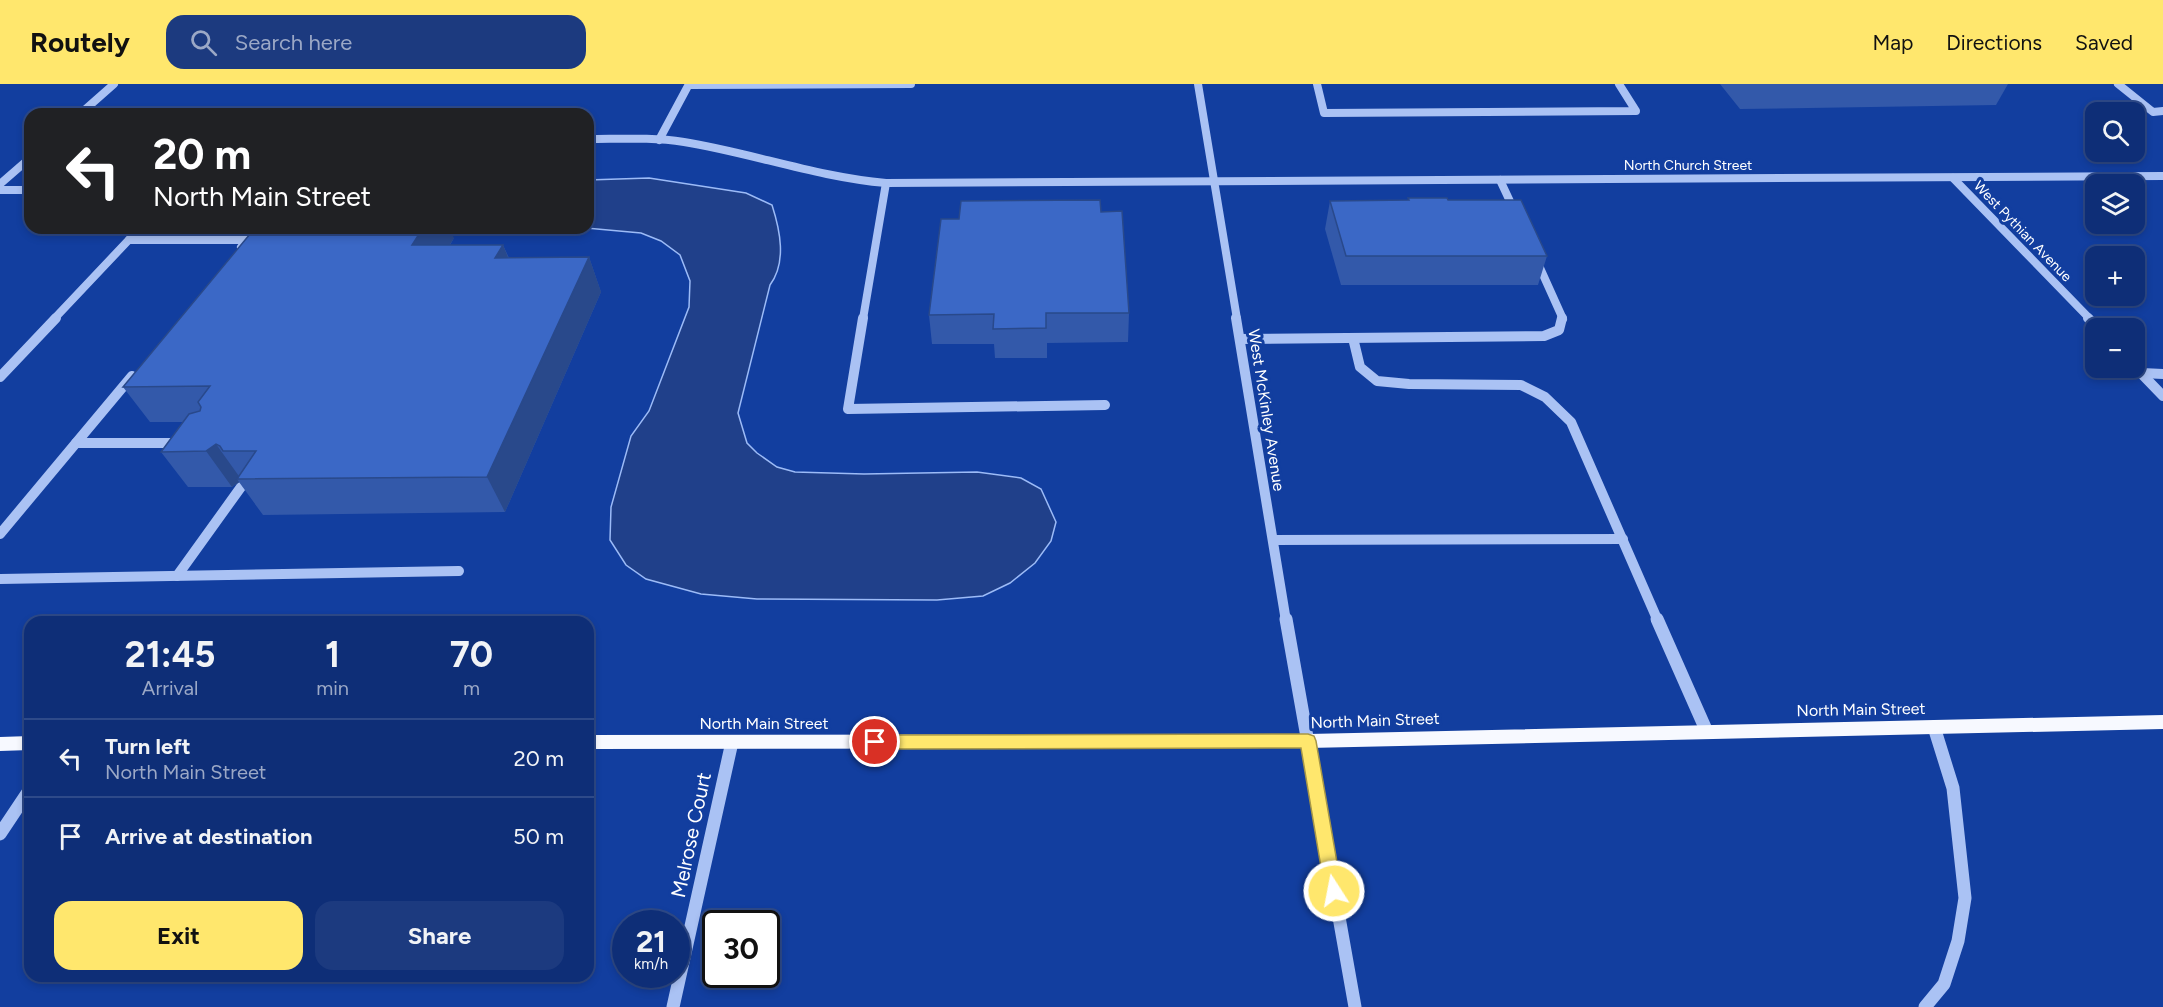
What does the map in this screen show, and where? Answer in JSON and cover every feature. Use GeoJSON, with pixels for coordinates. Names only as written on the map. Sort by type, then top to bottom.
{"type":"FeatureCollection","features":[{"type":"Feature","properties":{"kind":"main road","name":"North Main Street"},"geometry":{"type":"LineString","coordinates":[[594,742],[1308,741],[2163,722]]}},
{"type":"Feature","properties":{"kind":"main road"},"geometry":{"type":"LineString","coordinates":[[0,744],[24,743]]}},
{"type":"Feature","properties":{"kind":"street"},"geometry":{"type":"LineString","coordinates":[[87,108],[114,84]]}},
{"type":"Feature","properties":{"kind":"street"},"geometry":{"type":"LineString","coordinates":[[659,140],[689,85],[911,84]]}},
{"type":"Feature","properties":{"kind":"street","name":"West McKinley Avenue"},"geometry":{"type":"LineString","coordinates":[[1198,84],[1292,658],[1355,1007]]}},
{"type":"Feature","properties":{"kind":"street"},"geometry":{"type":"LineString","coordinates":[[1317,84],[1324,113],[1636,111],[1619,84]]}},
{"type":"Feature","properties":{"kind":"street"},"geometry":{"type":"LineString","coordinates":[[2118,84],[2163,119]]}},
{"type":"Feature","properties":{"kind":"street"},"geometry":{"type":"LineString","coordinates":[[2153,111],[2163,111]]}},
{"type":"Feature","properties":{"kind":"street","name":"North Church Street"},"geometry":{"type":"LineString","coordinates":[[594,139],[659,140],[710,147],[842,179],[886,183],[2163,176]]}},
{"type":"Feature","properties":{"kind":"street"},"geometry":{"type":"LineString","coordinates":[[0,184],[24,163]]}},
{"type":"Feature","properties":{"kind":"street","name":"West Pythian Avenue"},"geometry":{"type":"LineString","coordinates":[[1953,178],[2088,318]]}},
{"type":"Feature","properties":{"kind":"street"},"geometry":{"type":"LineString","coordinates":[[1500,180],[1519,222]]}},
{"type":"Feature","properties":{"kind":"street"},"geometry":{"type":"LineString","coordinates":[[886,183],[848,408],[1105,405]]}},
{"type":"Feature","properties":{"kind":"street"},"geometry":{"type":"LineString","coordinates":[[0,190],[24,189]]}},
{"type":"Feature","properties":{"kind":"street"},"geometry":{"type":"LineString","coordinates":[[0,377],[134,234]]}},
{"type":"Feature","properties":{"kind":"street"},"geometry":{"type":"LineString","coordinates":[[129,240],[250,237],[233,257]]}},
{"type":"Feature","properties":{"kind":"street"},"geometry":{"type":"LineString","coordinates":[[1240,339],[1544,336],[1559,330],[1563,319],[1534,255]]}},
{"type":"Feature","properties":{"kind":"street"},"geometry":{"type":"LineString","coordinates":[[1353,338],[1360,367],[1377,381],[1408,384],[1521,385],[1545,397],[1571,422],[1707,732]]}},
{"type":"Feature","properties":{"kind":"street"},"geometry":{"type":"LineString","coordinates":[[2145,371],[2163,374]]}},
{"type":"Feature","properties":{"kind":"street"},"geometry":{"type":"LineString","coordinates":[[0,534],[136,372]]}},
{"type":"Feature","properties":{"kind":"street"},"geometry":{"type":"LineString","coordinates":[[2145,377],[2163,396]]}},
{"type":"Feature","properties":{"kind":"street"},"geometry":{"type":"LineString","coordinates":[[76,443],[196,443]]}},
{"type":"Feature","properties":{"kind":"street"},"geometry":{"type":"LineString","coordinates":[[177,576],[242,487]]}},
{"type":"Feature","properties":{"kind":"street"},"geometry":{"type":"LineString","coordinates":[[1273,540],[1623,539]]}},
{"type":"Feature","properties":{"kind":"street"},"geometry":{"type":"LineString","coordinates":[[0,579],[459,571]]}},
{"type":"Feature","properties":{"kind":"street"},"geometry":{"type":"LineString","coordinates":[[1925,1007],[1944,984],[1958,941],[1965,898],[1953,788],[1934,727]]}},
{"type":"Feature","properties":{"kind":"street","name":"Melrose Court"},"geometry":{"type":"LineString","coordinates":[[673,1007],[732,742]]}},
{"type":"Feature","properties":{"kind":"street"},"geometry":{"type":"LineString","coordinates":[[0,834],[24,798]]}},
{"type":"Feature","properties":{"kind":"water"},"geometry":{"type":"Polygon","coordinates":[[[649,178],[746,193],[772,205],[779,235],[779,266],[770,285],[738,413],[747,443],[757,453],[777,467],[795,472],[864,474],[977,472],[1021,478],[1041,489],[1056,522],[1051,541],[1035,563],[1010,583],[983,596],[937,600],[757,599],[701,594],[646,579],[626,565],[610,540],[611,507],[631,436],[649,411],[689,307],[690,281],[680,255],[661,241],[641,233],[594,229],[594,180],[649,178]]]}},
{"type":"Feature","properties":{"kind":"building"},"geometry":{"type":"Polygon","coordinates":[[[1408,198],[1521,200],[1547,256],[1346,256],[1330,201],[1409,200],[1408,198]]]}},
{"type":"Feature","properties":{"kind":"building"},"geometry":{"type":"Polygon","coordinates":[[[1100,200],[1101,212],[1122,211],[1129,313],[1046,313],[1046,328],[993,329],[994,314],[929,315],[941,219],[959,219],[961,201],[1100,200]]]}},
{"type":"Feature","properties":{"kind":"building"},"geometry":{"type":"Polygon","coordinates":[[[250,234],[419,234],[412,245],[503,245],[495,258],[589,257],[487,477],[237,479],[256,451],[223,451],[216,444],[206,451],[161,452],[189,414],[200,411],[201,407],[198,402],[210,386],[123,387],[250,234]]]}},
{"type":"Feature","properties":{"kind":"route"},"geometry":{"type":"LineString","coordinates":[[875,742],[1308,741],[1316,798],[1334,891]]}}]}
